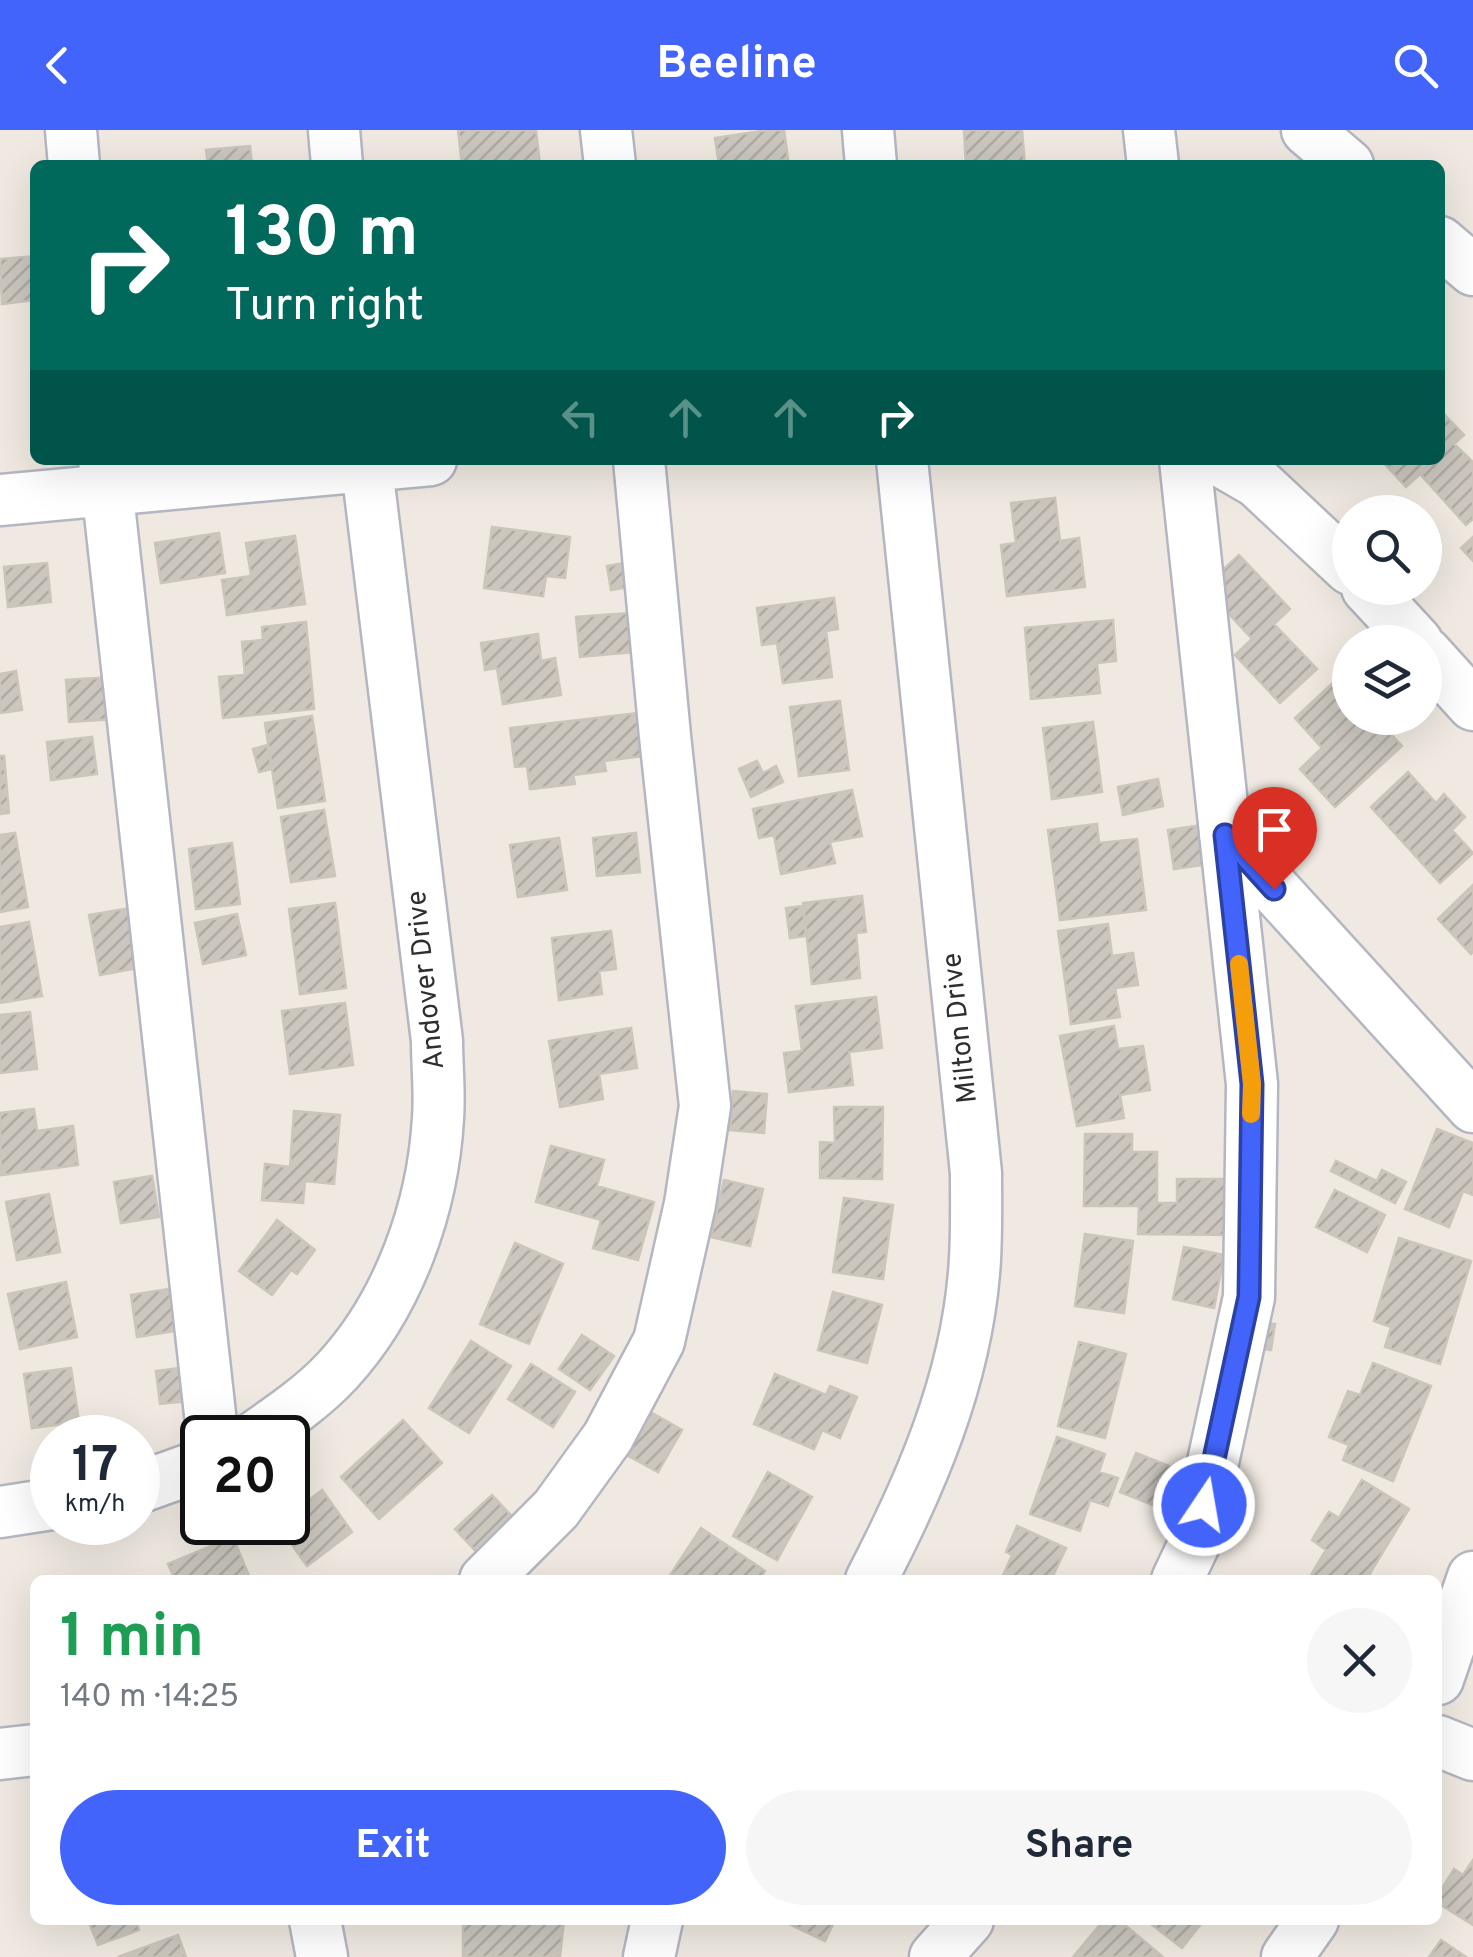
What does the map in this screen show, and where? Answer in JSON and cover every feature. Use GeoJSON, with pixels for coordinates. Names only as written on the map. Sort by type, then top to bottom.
{"type":"FeatureCollection","features":[{"type":"Feature","properties":{"kind":"street"},"geometry":{"type":"LineString","coordinates":[[71,130],[74,160]]}},
{"type":"Feature","properties":{"kind":"street"},"geometry":{"type":"LineString","coordinates":[[334,130],[337,160]]}},
{"type":"Feature","properties":{"kind":"street"},"geometry":{"type":"LineString","coordinates":[[606,130],[609,160]]}},
{"type":"Feature","properties":{"kind":"street"},"geometry":{"type":"LineString","coordinates":[[868,130],[871,160]]}},
{"type":"Feature","properties":{"kind":"street"},"geometry":{"type":"LineString","coordinates":[[1149,130],[1152,160]]}},
{"type":"Feature","properties":{"kind":"street"},"geometry":{"type":"LineString","coordinates":[[1307,130],[1342,160]]}},
{"type":"Feature","properties":{"kind":"street"},"geometry":{"type":"LineString","coordinates":[[1445,246],[1473,270]]}},
{"type":"Feature","properties":{"kind":"street"},"geometry":{"type":"LineString","coordinates":[[0,500],[105,475],[342,465]]}},
{"type":"Feature","properties":{"kind":"street","name":"Andover Drive"},"geometry":{"type":"LineString","coordinates":[[283,1415],[338,1371],[378,1314],[410,1251],[429,1190],[438,1118],[437,1042],[366,465]]}},
{"type":"Feature","properties":{"kind":"street"},"geometry":{"type":"LineString","coordinates":[[490,1575],[556,1509],[608,1437],[660,1341],[690,1204],[705,1106],[664,736],[639,465]]}},
{"type":"Feature","properties":{"kind":"street","name":"Milton Drive"},"geometry":{"type":"LineString","coordinates":[[874,1575],[938,1436],[974,1276],[976,1173],[903,465]]}},
{"type":"Feature","properties":{"kind":"street"},"geometry":{"type":"LineString","coordinates":[[1179,1575],[1196,1540],[1249,1297],[1252,1084],[1186,465]]}},
{"type":"Feature","properties":{"kind":"street"},"geometry":{"type":"LineString","coordinates":[[1228,465],[1257,482],[1332,552]]}},
{"type":"Feature","properties":{"kind":"street"},"geometry":{"type":"LineString","coordinates":[[105,475],[210,1415]]}},
{"type":"Feature","properties":{"kind":"street"},"geometry":{"type":"LineString","coordinates":[[1382,605],[1401,625]]}},
{"type":"Feature","properties":{"kind":"street"},"geometry":{"type":"LineString","coordinates":[[1442,671],[1473,705]]}},
{"type":"Feature","properties":{"kind":"street"},"geometry":{"type":"LineString","coordinates":[[1225,835],[1473,1107]]}},
{"type":"Feature","properties":{"kind":"street"},"geometry":{"type":"LineString","coordinates":[[0,1512],[30,1507]]}},
{"type":"Feature","properties":{"kind":"street"},"geometry":{"type":"LineString","coordinates":[[1442,1667],[1473,1577]]}},
{"type":"Feature","properties":{"kind":"street"},"geometry":{"type":"LineString","coordinates":[[1442,1742],[1473,1755]]}},
{"type":"Feature","properties":{"kind":"street"},"geometry":{"type":"LineString","coordinates":[[0,1754],[30,1751]]}},
{"type":"Feature","properties":{"kind":"street"},"geometry":{"type":"LineString","coordinates":[[315,1925],[322,1957]]}},
{"type":"Feature","properties":{"kind":"street"},"geometry":{"type":"LineString","coordinates":[[649,1957],[657,1925]]}},
{"type":"Feature","properties":{"kind":"street"},"geometry":{"type":"LineString","coordinates":[[936,1957],[964,1925]]}},
{"type":"Feature","properties":{"kind":"street"},"geometry":{"type":"LineString","coordinates":[[1286,1957],[1308,1925]]}},
{"type":"Feature","properties":{"kind":"building"},"geometry":{"type":"Polygon","coordinates":[[[458,130],[536,130],[539,160],[461,160],[458,130]]]}},
{"type":"Feature","properties":{"kind":"building"},"geometry":{"type":"Polygon","coordinates":[[[784,130],[788,159],[718,160],[715,138],[784,130]]]}},
{"type":"Feature","properties":{"kind":"building"},"geometry":{"type":"Polygon","coordinates":[[[964,130],[1022,130],[1025,160],[966,160],[964,130]]]}},
{"type":"Feature","properties":{"kind":"building"},"geometry":{"type":"Polygon","coordinates":[[[250,146],[251,160],[207,160],[206,150],[250,146]]]}},
{"type":"Feature","properties":{"kind":"building"},"geometry":{"type":"Polygon","coordinates":[[[30,256],[30,301],[2,304],[0,259],[30,256]]]}},
{"type":"Feature","properties":{"kind":"building"},"geometry":{"type":"Polygon","coordinates":[[[1445,415],[1464,435],[1454,444],[1473,462],[1473,519],[1466,525],[1420,474],[1406,487],[1386,465],[1445,465],[1445,415]]]}},
{"type":"Feature","properties":{"kind":"building"},"geometry":{"type":"Polygon","coordinates":[[[1055,498],[1060,541],[1079,538],[1085,587],[1007,596],[1001,545],[1016,543],[1011,503],[1055,498]]]}},
{"type":"Feature","properties":{"kind":"building"},"geometry":{"type":"Polygon","coordinates":[[[492,527],[570,537],[565,578],[546,576],[543,596],[484,588],[492,527]]]}},
{"type":"Feature","properties":{"kind":"building"},"geometry":{"type":"Polygon","coordinates":[[[219,533],[225,573],[161,583],[155,543],[219,533]]]}},
{"type":"Feature","properties":{"kind":"building"},"geometry":{"type":"Polygon","coordinates":[[[295,536],[305,604],[227,615],[222,580],[251,576],[246,543],[295,536]]]}},
{"type":"Feature","properties":{"kind":"building"},"geometry":{"type":"Polygon","coordinates":[[[1473,537],[1473,561],[1461,548],[1473,537]]]}},
{"type":"Feature","properties":{"kind":"building"},"geometry":{"type":"Polygon","coordinates":[[[1239,555],[1290,609],[1274,624],[1317,669],[1280,703],[1235,655],[1252,639],[1204,587],[1239,555]]]}},
{"type":"Feature","properties":{"kind":"building"},"geometry":{"type":"Polygon","coordinates":[[[630,562],[634,586],[611,590],[607,566],[630,562]]]}},
{"type":"Feature","properties":{"kind":"building"},"geometry":{"type":"Polygon","coordinates":[[[47,563],[51,602],[8,607],[4,567],[47,563]]]}},
{"type":"Feature","properties":{"kind":"building"},"geometry":{"type":"Polygon","coordinates":[[[834,598],[838,629],[826,631],[832,677],[783,683],[777,643],[762,645],[757,608],[834,598]]]}},
{"type":"Feature","properties":{"kind":"building"},"geometry":{"type":"Polygon","coordinates":[[[629,613],[633,652],[580,657],[576,617],[629,613]]]}},
{"type":"Feature","properties":{"kind":"building"},"geometry":{"type":"Polygon","coordinates":[[[1113,620],[1116,661],[1097,663],[1100,693],[1031,699],[1025,628],[1113,620]]]}},
{"type":"Feature","properties":{"kind":"building"},"geometry":{"type":"Polygon","coordinates":[[[306,622],[314,709],[223,718],[219,677],[245,675],[242,642],[263,640],[262,627],[306,622]]]}},
{"type":"Feature","properties":{"kind":"building"},"geometry":{"type":"Polygon","coordinates":[[[538,634],[541,661],[555,658],[561,695],[503,704],[497,668],[485,670],[481,643],[538,634]]]}},
{"type":"Feature","properties":{"kind":"building"},"geometry":{"type":"Polygon","coordinates":[[[16,671],[22,710],[0,713],[0,674],[16,671]]]}},
{"type":"Feature","properties":{"kind":"building"},"geometry":{"type":"Polygon","coordinates":[[[112,677],[115,719],[69,722],[66,680],[112,677]]]}},
{"type":"Feature","properties":{"kind":"building"},"geometry":{"type":"Polygon","coordinates":[[[1332,684],[1332,735],[1392,735],[1402,746],[1335,807],[1300,769],[1322,748],[1295,718],[1332,684]]]}},
{"type":"Feature","properties":{"kind":"building"},"geometry":{"type":"Polygon","coordinates":[[[840,701],[849,770],[799,776],[790,707],[840,701]]]}},
{"type":"Feature","properties":{"kind":"building"},"geometry":{"type":"Polygon","coordinates":[[[639,713],[644,756],[604,761],[606,771],[573,775],[575,784],[530,789],[527,766],[515,767],[510,728],[639,713]]]}},
{"type":"Feature","properties":{"kind":"building"},"geometry":{"type":"Polygon","coordinates":[[[312,716],[325,801],[278,808],[265,723],[312,716]]]}},
{"type":"Feature","properties":{"kind":"building"},"geometry":{"type":"Polygon","coordinates":[[[1093,722],[1102,792],[1052,799],[1043,728],[1093,722]]]}},
{"type":"Feature","properties":{"kind":"building"},"geometry":{"type":"Polygon","coordinates":[[[92,737],[97,774],[51,780],[47,742],[92,737]]]}},
{"type":"Feature","properties":{"kind":"building"},"geometry":{"type":"Polygon","coordinates":[[[267,745],[272,769],[259,772],[253,749],[267,745]]]}},
{"type":"Feature","properties":{"kind":"building"},"geometry":{"type":"Polygon","coordinates":[[[0,756],[4,756],[9,813],[0,814],[0,756]]]}},
{"type":"Feature","properties":{"kind":"building"},"geometry":{"type":"Polygon","coordinates":[[[757,761],[763,773],[776,766],[783,782],[751,797],[739,769],[757,761]]]}},
{"type":"Feature","properties":{"kind":"building"},"geometry":{"type":"Polygon","coordinates":[[[1408,772],[1436,803],[1444,794],[1465,817],[1452,830],[1473,853],[1440,883],[1371,807],[1408,772]]]}},
{"type":"Feature","properties":{"kind":"building"},"geometry":{"type":"Polygon","coordinates":[[[1158,779],[1163,806],[1123,815],[1118,787],[1158,779]]]}},
{"type":"Feature","properties":{"kind":"building"},"geometry":{"type":"Polygon","coordinates":[[[852,790],[862,836],[830,842],[835,863],[781,874],[774,835],[759,838],[753,809],[852,790]]]}},
{"type":"Feature","properties":{"kind":"building"},"geometry":{"type":"Polygon","coordinates":[[[324,810],[335,876],[291,882],[281,817],[324,810]]]}},
{"type":"Feature","properties":{"kind":"building"},"geometry":{"type":"Polygon","coordinates":[[[1097,824],[1099,843],[1137,839],[1146,910],[1060,920],[1048,830],[1097,824]]]}},
{"type":"Feature","properties":{"kind":"building"},"geometry":{"type":"Polygon","coordinates":[[[1203,825],[1209,864],[1174,869],[1168,830],[1203,825]]]}},
{"type":"Feature","properties":{"kind":"building"},"geometry":{"type":"Polygon","coordinates":[[[15,833],[28,907],[0,912],[0,835],[15,833]]]}},
{"type":"Feature","properties":{"kind":"building"},"geometry":{"type":"Polygon","coordinates":[[[636,833],[640,872],[597,876],[593,838],[636,833]]]}},
{"type":"Feature","properties":{"kind":"building"},"geometry":{"type":"Polygon","coordinates":[[[559,838],[567,890],[518,897],[510,845],[559,838]]]}},
{"type":"Feature","properties":{"kind":"building"},"geometry":{"type":"Polygon","coordinates":[[[232,843],[240,904],[196,909],[189,849],[232,843]]]}},
{"type":"Feature","properties":{"kind":"building"},"geometry":{"type":"Polygon","coordinates":[[[1473,885],[1473,952],[1471,954],[1438,919],[1473,885]]]}},
{"type":"Feature","properties":{"kind":"building"},"geometry":{"type":"Polygon","coordinates":[[[862,896],[866,932],[856,933],[860,978],[812,984],[803,903],[862,896]]]}},
{"type":"Feature","properties":{"kind":"building"},"geometry":{"type":"Polygon","coordinates":[[[335,903],[346,988],[300,994],[289,909],[335,903]]]}},
{"type":"Feature","properties":{"kind":"building"},"geometry":{"type":"Polygon","coordinates":[[[803,906],[806,936],[790,938],[786,908],[803,906]]]}},
{"type":"Feature","properties":{"kind":"building"},"geometry":{"type":"Polygon","coordinates":[[[131,908],[143,967],[100,975],[89,915],[131,908]]]}},
{"type":"Feature","properties":{"kind":"building"},"geometry":{"type":"Polygon","coordinates":[[[237,914],[246,955],[203,964],[195,923],[237,914]]]}},
{"type":"Feature","properties":{"kind":"building"},"geometry":{"type":"Polygon","coordinates":[[[29,922],[42,996],[0,1003],[0,927],[29,922]]]}},
{"type":"Feature","properties":{"kind":"building"},"geometry":{"type":"Polygon","coordinates":[[[1108,924],[1112,956],[1133,953],[1138,985],[1115,988],[1120,1017],[1071,1024],[1058,931],[1108,924]]]}},
{"type":"Feature","properties":{"kind":"building"},"geometry":{"type":"Polygon","coordinates":[[[611,931],[616,969],[599,971],[602,994],[559,1000],[552,938],[611,931]]]}},
{"type":"Feature","properties":{"kind":"building"},"geometry":{"type":"Polygon","coordinates":[[[876,997],[882,1048],[849,1052],[853,1085],[789,1092],[784,1053],[802,1051],[796,1006],[876,997]]]}},
{"type":"Feature","properties":{"kind":"building"},"geometry":{"type":"Polygon","coordinates":[[[345,1003],[353,1065],[290,1074],[282,1011],[345,1003]]]}},
{"type":"Feature","properties":{"kind":"building"},"geometry":{"type":"Polygon","coordinates":[[[30,1012],[37,1069],[0,1073],[0,1015],[30,1012]]]}},
{"type":"Feature","properties":{"kind":"building"},"geometry":{"type":"Polygon","coordinates":[[[1114,1026],[1118,1049],[1143,1046],[1150,1090],[1120,1095],[1124,1118],[1077,1126],[1060,1036],[1114,1026]]]}},
{"type":"Feature","properties":{"kind":"building"},"geometry":{"type":"Polygon","coordinates":[[[631,1028],[637,1068],[599,1074],[603,1099],[560,1107],[549,1041],[631,1028]]]}},
{"type":"Feature","properties":{"kind":"building"},"geometry":{"type":"Polygon","coordinates":[[[733,1091],[767,1094],[764,1133],[730,1130],[733,1091]]]}},
{"type":"Feature","properties":{"kind":"building"},"geometry":{"type":"Polygon","coordinates":[[[834,1107],[883,1107],[882,1179],[820,1178],[820,1142],[835,1143],[834,1107]]]}},
{"type":"Feature","properties":{"kind":"building"},"geometry":{"type":"Polygon","coordinates":[[[34,1109],[37,1131],[73,1126],[78,1165],[1,1175],[0,1113],[34,1109]]]}},
{"type":"Feature","properties":{"kind":"building"},"geometry":{"type":"Polygon","coordinates":[[[294,1111],[340,1115],[334,1184],[305,1181],[303,1203],[262,1200],[265,1164],[290,1167],[294,1111]]]}},
{"type":"Feature","properties":{"kind":"building"},"geometry":{"type":"Polygon","coordinates":[[[1437,1129],[1473,1143],[1473,1195],[1463,1191],[1449,1227],[1405,1209],[1437,1129]]]}},
{"type":"Feature","properties":{"kind":"building"},"geometry":{"type":"Polygon","coordinates":[[[1085,1134],[1132,1134],[1132,1152],[1157,1152],[1157,1203],[1177,1203],[1177,1179],[1232,1179],[1232,1235],[1138,1234],[1139,1206],[1084,1206],[1085,1134]]]}},
{"type":"Feature","properties":{"kind":"building"},"geometry":{"type":"Polygon","coordinates":[[[551,1146],[604,1160],[597,1186],[654,1202],[638,1260],[593,1248],[601,1220],[536,1202],[551,1146]]]}},
{"type":"Feature","properties":{"kind":"building"},"geometry":{"type":"Polygon","coordinates":[[[1336,1161],[1377,1181],[1382,1170],[1406,1182],[1395,1203],[1331,1171],[1336,1161]]]}},
{"type":"Feature","properties":{"kind":"building"},"geometry":{"type":"Polygon","coordinates":[[[152,1176],[159,1217],[121,1223],[114,1182],[152,1176]]]}},
{"type":"Feature","properties":{"kind":"building"},"geometry":{"type":"Polygon","coordinates":[[[724,1180],[763,1189],[750,1246],[711,1237],[724,1180]]]}},
{"type":"Feature","properties":{"kind":"building"},"geometry":{"type":"Polygon","coordinates":[[[1335,1190],[1385,1215],[1367,1252],[1316,1227],[1335,1190]]]}},
{"type":"Feature","properties":{"kind":"building"},"geometry":{"type":"Polygon","coordinates":[[[49,1194],[60,1252],[17,1260],[6,1202],[49,1194]]]}},
{"type":"Feature","properties":{"kind":"building"},"geometry":{"type":"Polygon","coordinates":[[[844,1198],[893,1205],[883,1279],[833,1272],[844,1198]]]}},
{"type":"Feature","properties":{"kind":"building"},"geometry":{"type":"Polygon","coordinates":[[[277,1220],[315,1250],[297,1274],[291,1270],[272,1295],[239,1271],[277,1220]]]}},
{"type":"Feature","properties":{"kind":"building"},"geometry":{"type":"Polygon","coordinates":[[[1085,1234],[1133,1241],[1124,1313],[1075,1306],[1085,1234]]]}},
{"type":"Feature","properties":{"kind":"building"},"geometry":{"type":"Polygon","coordinates":[[[1399,1238],[1471,1261],[1440,1364],[1385,1347],[1391,1327],[1374,1321],[1399,1238]]]}},
{"type":"Feature","properties":{"kind":"building"},"geometry":{"type":"Polygon","coordinates":[[[515,1243],[563,1264],[529,1344],[480,1324],[515,1243]]]}},
{"type":"Feature","properties":{"kind":"building"},"geometry":{"type":"Polygon","coordinates":[[[1184,1247],[1224,1255],[1214,1308],[1173,1299],[1184,1247]]]}},
{"type":"Feature","properties":{"kind":"building"},"geometry":{"type":"Polygon","coordinates":[[[66,1282],[77,1337],[20,1349],[8,1294],[66,1282]]]}},
{"type":"Feature","properties":{"kind":"building"},"geometry":{"type":"Polygon","coordinates":[[[169,1289],[175,1331],[137,1337],[131,1295],[169,1289]]]}},
{"type":"Feature","properties":{"kind":"building"},"geometry":{"type":"Polygon","coordinates":[[[833,1292],[882,1305],[867,1363],[818,1350],[833,1292]]]}},
{"type":"Feature","properties":{"kind":"building"},"geometry":{"type":"Polygon","coordinates":[[[1256,1322],[1275,1324],[1271,1350],[1252,1347],[1256,1322]]]}},
{"type":"Feature","properties":{"kind":"building"},"geometry":{"type":"Polygon","coordinates":[[[582,1335],[614,1356],[590,1390],[559,1369],[582,1335]]]}},
{"type":"Feature","properties":{"kind":"building"},"geometry":{"type":"Polygon","coordinates":[[[471,1341],[511,1366],[469,1433],[429,1408],[471,1341]]]}},
{"type":"Feature","properties":{"kind":"building"},"geometry":{"type":"Polygon","coordinates":[[[1079,1342],[1126,1354],[1105,1438],[1058,1426],[1079,1342]]]}},
{"type":"Feature","properties":{"kind":"building"},"geometry":{"type":"Polygon","coordinates":[[[1373,1363],[1431,1386],[1393,1481],[1343,1460],[1349,1445],[1329,1437],[1348,1391],[1360,1395],[1373,1363]]]}},
{"type":"Feature","properties":{"kind":"building"},"geometry":{"type":"Polygon","coordinates":[[[531,1364],[575,1392],[553,1427],[508,1399],[531,1364]]]}},
{"type":"Feature","properties":{"kind":"building"},"geometry":{"type":"Polygon","coordinates":[[[187,1367],[191,1401],[160,1404],[156,1371],[187,1367]]]}},
{"type":"Feature","properties":{"kind":"building"},"geometry":{"type":"Polygon","coordinates":[[[71,1368],[78,1415],[30,1415],[24,1374],[71,1368]]]}},
{"type":"Feature","properties":{"kind":"building"},"geometry":{"type":"Polygon","coordinates":[[[775,1374],[826,1395],[830,1386],[857,1397],[840,1438],[822,1430],[814,1449],[754,1424],[775,1374]]]}},
{"type":"Feature","properties":{"kind":"building"},"geometry":{"type":"Polygon","coordinates":[[[647,1410],[682,1430],[658,1472],[623,1453],[647,1410]]]}},
{"type":"Feature","properties":{"kind":"building"},"geometry":{"type":"Polygon","coordinates":[[[403,1420],[442,1463],[379,1519],[341,1477],[403,1420]]]}},
{"type":"Feature","properties":{"kind":"building"},"geometry":{"type":"Polygon","coordinates":[[[1057,1437],[1105,1454],[1099,1472],[1118,1478],[1108,1506],[1090,1500],[1080,1531],[1030,1514],[1057,1437]]]}},
{"type":"Feature","properties":{"kind":"building"},"geometry":{"type":"Polygon","coordinates":[[[1136,1453],[1189,1474],[1173,1513],[1120,1492],[1136,1453]]]}},
{"type":"Feature","properties":{"kind":"building"},"geometry":{"type":"Polygon","coordinates":[[[768,1472],[812,1497],[777,1560],[733,1536],[768,1472]]]}},
{"type":"Feature","properties":{"kind":"building"},"geometry":{"type":"Polygon","coordinates":[[[1362,1480],[1409,1509],[1369,1575],[1311,1575],[1326,1550],[1312,1540],[1329,1512],[1339,1518],[1362,1480]]]}},
{"type":"Feature","properties":{"kind":"building"},"geometry":{"type":"Polygon","coordinates":[[[322,1490],[352,1532],[307,1566],[292,1545],[310,1545],[310,1499],[322,1490]]]}},
{"type":"Feature","properties":{"kind":"building"},"geometry":{"type":"Polygon","coordinates":[[[492,1495],[521,1526],[484,1560],[455,1529],[492,1495]]]}},
{"type":"Feature","properties":{"kind":"building"},"geometry":{"type":"Polygon","coordinates":[[[1017,1526],[1066,1548],[1053,1575],[1003,1575],[1012,1555],[1006,1552],[1017,1526]]]}},
{"type":"Feature","properties":{"kind":"building"},"geometry":{"type":"Polygon","coordinates":[[[701,1528],[765,1571],[762,1575],[670,1575],[701,1528]]]}},
{"type":"Feature","properties":{"kind":"building"},"geometry":{"type":"Polygon","coordinates":[[[214,1545],[236,1545],[249,1575],[173,1575],[168,1564],[214,1545]]]}},
{"type":"Feature","properties":{"kind":"building"},"geometry":{"type":"Polygon","coordinates":[[[1473,1860],[1473,1925],[1442,1906],[1442,1888],[1454,1869],[1463,1875],[1473,1860]]]}},
{"type":"Feature","properties":{"kind":"building"},"geometry":{"type":"Polygon","coordinates":[[[90,1925],[138,1925],[139,1930],[98,1945],[90,1925]]]}},
{"type":"Feature","properties":{"kind":"building"},"geometry":{"type":"Polygon","coordinates":[[[463,1925],[563,1925],[560,1957],[463,1957],[463,1925]]]}},
{"type":"Feature","properties":{"kind":"building"},"geometry":{"type":"Polygon","coordinates":[[[791,1925],[833,1925],[825,1941],[791,1925]]]}},
{"type":"Feature","properties":{"kind":"building"},"geometry":{"type":"Polygon","coordinates":[[[1100,1925],[1125,1925],[1163,1957],[1073,1957],[1100,1925]]]}},
{"type":"Feature","properties":{"kind":"building"},"geometry":{"type":"Polygon","coordinates":[[[1152,1925],[1200,1925],[1182,1948],[1152,1925]]]}},
{"type":"Feature","properties":{"kind":"building"},"geometry":{"type":"Polygon","coordinates":[[[178,1935],[186,1957],[118,1957],[178,1935]]]}},
{"type":"Feature","properties":{"kind":"building"},"geometry":{"type":"Polygon","coordinates":[[[1441,1940],[1466,1957],[1429,1957],[1441,1940]]]}},
{"type":"Feature","properties":{"kind":"slow traffic"},"geometry":{"type":"LineString","coordinates":[[1239,964],[1252,1084],[1251,1114]]}},
{"type":"Feature","properties":{"kind":"route"},"geometry":{"type":"LineString","coordinates":[[1204,1505],[1249,1297],[1252,1084],[1225,835],[1274,889]]}}]}
